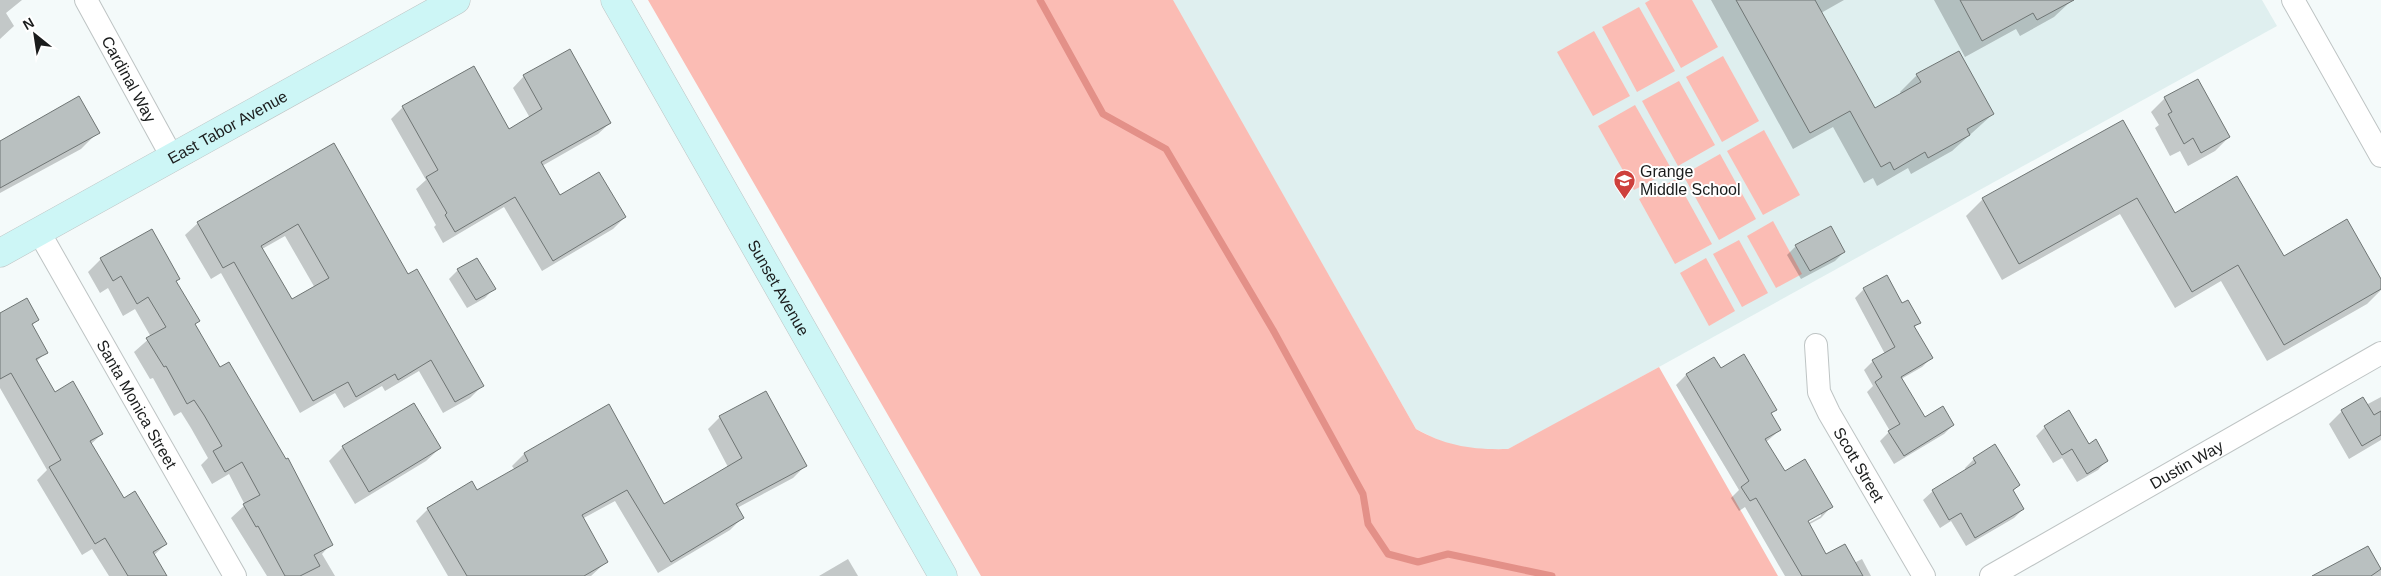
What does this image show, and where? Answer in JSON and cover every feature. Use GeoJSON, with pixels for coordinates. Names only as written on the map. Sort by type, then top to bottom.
{"type":"FeatureCollection","features":[{"type":"Feature","properties":{"kind":"main road","name":"East Tabor Avenue"},"geometry":{"type":"LineString","coordinates":[[0,254],[456,0]]}},
{"type":"Feature","properties":{"kind":"main road","name":"Sunset Avenue"},"geometry":{"type":"LineString","coordinates":[[614,0],[943,576]]}},
{"type":"Feature","properties":{"kind":"street","name":"Cardinal Way"},"geometry":{"type":"LineString","coordinates":[[86,0],[172,157]]}},
{"type":"Feature","properties":{"kind":"street"},"geometry":{"type":"LineString","coordinates":[[2300,2],[2381,156]]}},
{"type":"Feature","properties":{"kind":"street","name":"Santa Monica Street"},"geometry":{"type":"LineString","coordinates":[[39,232],[236,576]]}},
{"type":"Feature","properties":{"kind":"street","name":"Scott Street"},"geometry":{"type":"LineString","coordinates":[[1816,345],[1819,392],[1829,413],[1924,576]]}},
{"type":"Feature","properties":{"kind":"street","name":"Dustin Way"},"geometry":{"type":"LineString","coordinates":[[1991,576],[2381,353]]}},
{"type":"Feature","properties":{"kind":"shaded area"},"geometry":{"type":"Polygon","coordinates":[[[648,0],[1173,0],[1416,429],[1427,435],[1460,446],[1483,449],[1508,449],[1659,367],[1778,576],[981,576],[648,0]]]}},
{"type":"Feature","properties":{"kind":"shaded area","name":"Grange Middle School"},"geometry":{"type":"Polygon","coordinates":[[[1172,0],[2262,0],[2277,26],[1541,432],[1508,449],[1482,450],[1446,444],[1416,429],[1172,0]]]}},
{"type":"Feature","properties":{"kind":"shaded area"},"geometry":{"type":"Polygon","coordinates":[[[1650,0],[1692,0],[1718,47],[1681,68],[1645,3],[1650,0]]]}},
{"type":"Feature","properties":{"kind":"shaded area"},"geometry":{"type":"Polygon","coordinates":[[[1639,7],[1675,71],[1637,92],[1602,27],[1639,7]]]}},
{"type":"Feature","properties":{"kind":"shaded area"},"geometry":{"type":"Polygon","coordinates":[[[1594,31],[1630,96],[1593,116],[1557,52],[1594,31]]]}},
{"type":"Feature","properties":{"kind":"shaded area"},"geometry":{"type":"Polygon","coordinates":[[[1723,56],[1759,121],[1722,142],[1686,77],[1723,56]]]}},
{"type":"Feature","properties":{"kind":"shaded area"},"geometry":{"type":"Polygon","coordinates":[[[1679,81],[1715,145],[1678,166],[1642,101],[1679,81]]]}},
{"type":"Feature","properties":{"kind":"shaded area"},"geometry":{"type":"Polygon","coordinates":[[[1635,105],[1672,170],[1634,190],[1598,126],[1635,105]]]}},
{"type":"Feature","properties":{"kind":"shaded area"},"geometry":{"type":"Polygon","coordinates":[[[1764,130],[1800,195],[1763,215],[1727,151],[1764,130]]]}},
{"type":"Feature","properties":{"kind":"shaded area"},"geometry":{"type":"Polygon","coordinates":[[[1720,154],[1756,219],[1719,240],[1683,175],[1720,154]]]}},
{"type":"Feature","properties":{"kind":"shaded area"},"geometry":{"type":"Polygon","coordinates":[[[1676,179],[1712,244],[1675,264],[1639,199],[1676,179]]]}},
{"type":"Feature","properties":{"kind":"shaded area"},"geometry":{"type":"Polygon","coordinates":[[[1773,221],[1802,274],[1776,288],[1747,236],[1773,221]]]}},
{"type":"Feature","properties":{"kind":"shaded area"},"geometry":{"type":"Polygon","coordinates":[[[1739,240],[1768,293],[1742,307],[1713,254],[1739,240]]]}},
{"type":"Feature","properties":{"kind":"shaded area"},"geometry":{"type":"Polygon","coordinates":[[[1706,258],[1735,311],[1709,326],[1680,273],[1706,258]]]}},
{"type":"Feature","properties":{"kind":"building"},"geometry":{"type":"Polygon","coordinates":[[[1736,0],[1815,0],[1875,108],[1921,82],[1916,74],[1959,51],[1994,114],[1967,129],[1970,135],[1928,158],[1925,152],[1894,170],[1890,162],[1881,167],[1850,111],[1810,133],[1736,0]]]}},
{"type":"Feature","properties":{"kind":"building"},"geometry":{"type":"Polygon","coordinates":[[[1960,0],[2074,0],[2037,20],[2033,13],[1982,41],[1960,0]]]}},
{"type":"Feature","properties":{"kind":"building"},"geometry":{"type":"Polygon","coordinates":[[[570,49],[611,123],[541,162],[560,195],[599,172],[626,217],[553,261],[515,197],[455,232],[445,215],[447,213],[426,177],[438,170],[402,106],[474,66],[509,129],[542,109],[523,75],[570,49]]]}},
{"type":"Feature","properties":{"kind":"building"},"geometry":{"type":"Polygon","coordinates":[[[2198,79],[2230,137],[2201,153],[2193,138],[2184,144],[2168,114],[2172,112],[2164,97],[2198,79]]]}},
{"type":"Feature","properties":{"kind":"building"},"geometry":{"type":"Polygon","coordinates":[[[79,96],[100,133],[0,188],[0,141],[79,96]]]}},
{"type":"Feature","properties":{"kind":"building"},"geometry":{"type":"Polygon","coordinates":[[[2123,120],[2175,213],[2237,176],[2284,256],[2347,219],[2381,279],[2381,289],[2284,345],[2238,265],[2192,292],[2137,198],[2019,264],[1982,198],[2123,120]]]}},
{"type":"Feature","properties":{"kind":"building"},"geometry":{"type":"Polygon","coordinates":[[[334,143],[408,274],[417,269],[484,386],[455,402],[431,360],[398,380],[395,374],[356,397],[348,382],[313,401],[234,262],[223,268],[197,222],[334,143]],[[298,224],[261,246],[292,299],[329,278],[298,224]]]}},
{"type":"Feature","properties":{"kind":"building"},"geometry":{"type":"Polygon","coordinates":[[[1831,226],[1845,252],[1810,271],[1795,245],[1831,226]]]}},
{"type":"Feature","properties":{"kind":"building"},"geometry":{"type":"Polygon","coordinates":[[[152,229],[180,279],[176,281],[200,321],[195,324],[220,367],[229,362],[286,459],[288,458],[333,545],[314,555],[320,566],[300,576],[285,576],[258,526],[256,527],[243,504],[260,495],[242,462],[225,472],[213,451],[222,446],[204,415],[194,400],[187,404],[166,366],[164,367],[146,338],[166,327],[148,297],[137,304],[121,276],[113,281],[100,258],[152,229]]]}},
{"type":"Feature","properties":{"kind":"building"},"geometry":{"type":"Polygon","coordinates":[[[477,258],[496,289],[476,300],[457,269],[477,258]]]}},
{"type":"Feature","properties":{"kind":"building"},"geometry":{"type":"Polygon","coordinates":[[[1887,275],[1902,303],[1908,300],[1921,323],[1914,326],[1933,358],[1901,377],[1925,417],[1943,406],[1954,425],[1904,456],[1888,431],[1900,424],[1875,382],[1882,377],[1872,360],[1895,347],[1863,288],[1887,275]]]}},
{"type":"Feature","properties":{"kind":"building"},"geometry":{"type":"Polygon","coordinates":[[[27,298],[39,320],[32,324],[48,353],[36,359],[55,392],[73,381],[103,434],[90,441],[124,498],[135,491],[167,544],[153,552],[167,576],[128,576],[105,538],[95,544],[49,467],[61,460],[11,373],[0,379],[0,313],[27,298]]]}},
{"type":"Feature","properties":{"kind":"building"},"geometry":{"type":"Polygon","coordinates":[[[1744,354],[1777,410],[1771,413],[1781,430],[1765,439],[1785,471],[1805,459],[1833,507],[1808,521],[1826,554],[1845,544],[1863,576],[1802,576],[1756,498],[1750,501],[1741,487],[1749,481],[1686,374],[1714,357],[1721,368],[1744,354]]]}},
{"type":"Feature","properties":{"kind":"building"},"geometry":{"type":"Polygon","coordinates":[[[766,391],[807,466],[736,504],[744,518],[671,562],[627,490],[582,515],[608,562],[584,576],[467,576],[427,508],[472,481],[477,490],[528,461],[524,453],[609,404],[664,504],[742,458],[719,416],[766,391]]]}},
{"type":"Feature","properties":{"kind":"building"},"geometry":{"type":"Polygon","coordinates":[[[2363,397],[2374,415],[2381,411],[2381,435],[2362,446],[2341,410],[2363,397]]]}},
{"type":"Feature","properties":{"kind":"building"},"geometry":{"type":"Polygon","coordinates":[[[414,403],[441,448],[369,492],[342,446],[414,403]]]}},
{"type":"Feature","properties":{"kind":"building"},"geometry":{"type":"Polygon","coordinates":[[[2069,410],[2089,444],[2096,439],[2108,461],[2087,474],[2072,449],[2062,455],[2044,426],[2069,410]]]}},
{"type":"Feature","properties":{"kind":"building"},"geometry":{"type":"Polygon","coordinates":[[[1995,444],[2020,485],[2013,490],[2024,509],[1975,538],[1961,513],[1949,520],[1932,490],[1976,463],[1973,458],[1995,444]]]}},
{"type":"Feature","properties":{"kind":"building"},"geometry":{"type":"Polygon","coordinates":[[[2368,546],[2381,569],[2371,576],[2312,576],[2368,546]]]}},
{"type":"Feature","properties":{"kind":"waterway"},"geometry":{"type":"LineString","coordinates":[[1040,0],[1103,114],[1166,149],[1273,330],[1363,494],[1368,524],[1388,554],[1418,562],[1448,554],[1552,576]]}},
{"type":"Feature","properties":{"kind":"place","name":"Grange Middle School"},"geometry":{"type":"Point","coordinates":[1624,199]}}]}
